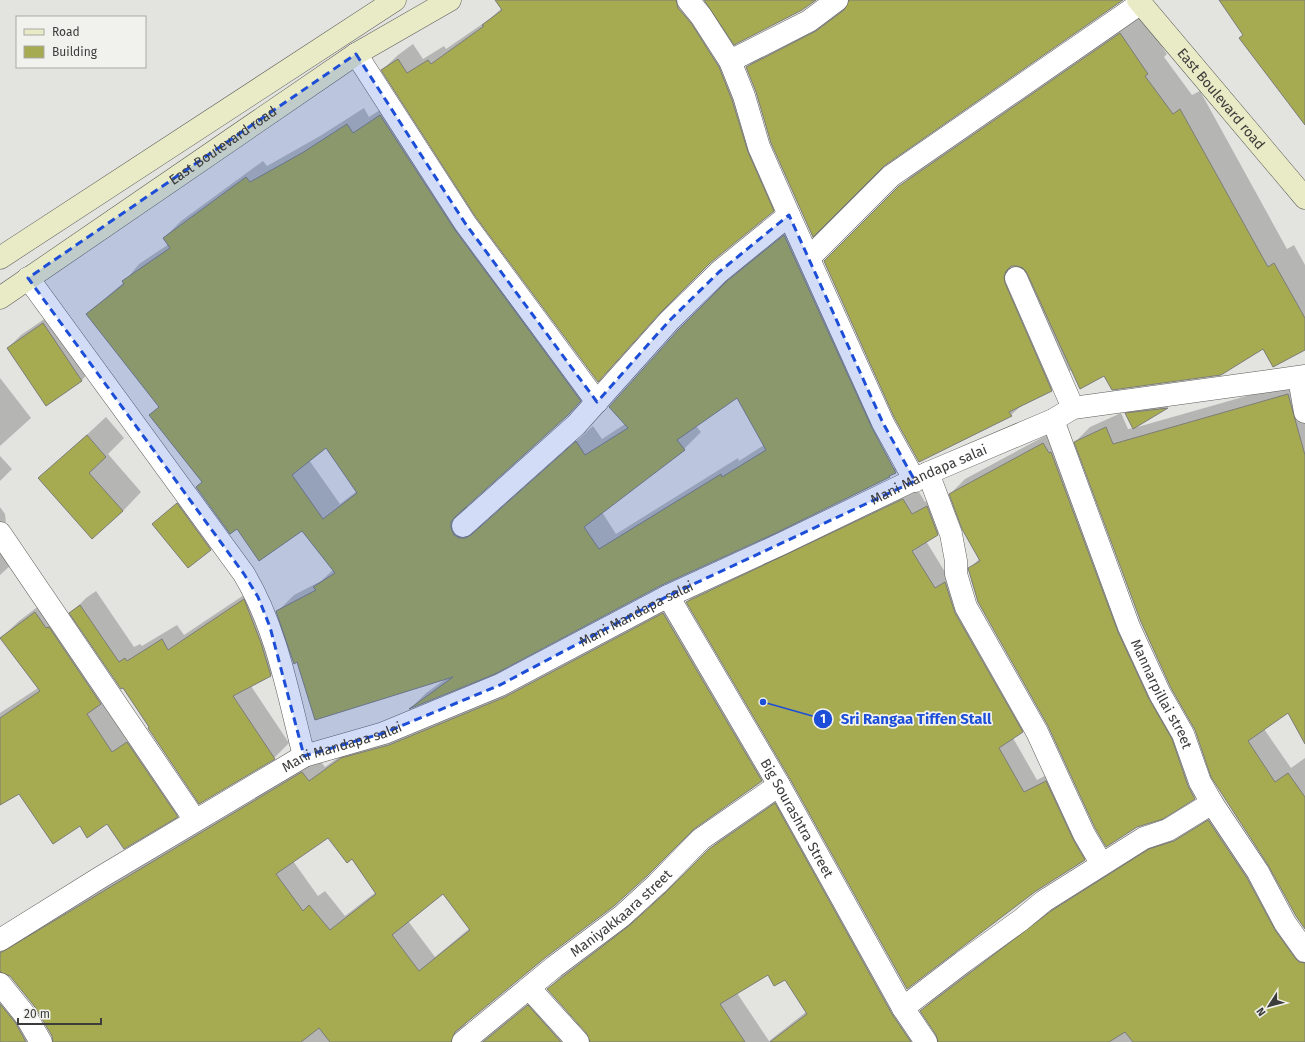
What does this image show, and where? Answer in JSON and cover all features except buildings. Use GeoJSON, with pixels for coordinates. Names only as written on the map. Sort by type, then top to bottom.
{"type":"FeatureCollection","features":[{"type":"Feature","properties":{"kind":"main road"},"geometry":{"type":"LineString","coordinates":[[0,258],[395,0]]}},
{"type":"Feature","properties":{"kind":"main road","name":"East Boulevard road"},"geometry":{"type":"LineString","coordinates":[[0,298],[356,54],[450,0]]}},
{"type":"Feature","properties":{"kind":"main road","name":"East Boulevard road"},"geometry":{"type":"LineString","coordinates":[[1139,2],[1305,198]]}},
{"type":"Feature","properties":{"kind":"street"},"geometry":{"type":"LineString","coordinates":[[688,0],[701,16],[730,61],[744,96],[759,147],[788,215],[809,258],[883,423],[921,477],[951,534],[956,561],[956,574],[966,607],[1037,732],[1084,834],[1101,863]]}},
{"type":"Feature","properties":{"kind":"street"},"geometry":{"type":"LineString","coordinates":[[730,61],[809,21],[837,0]]}},
{"type":"Feature","properties":{"kind":"street"},"geometry":{"type":"LineString","coordinates":[[809,258],[891,176],[1139,2]]}},
{"type":"Feature","properties":{"kind":"street"},"geometry":{"type":"LineString","coordinates":[[356,54],[465,223],[597,402]]}},
{"type":"Feature","properties":{"kind":"street"},"geometry":{"type":"LineString","coordinates":[[463,526],[576,424],[597,402],[622,371],[669,321],[719,272],[788,215]]}},
{"type":"Feature","properties":{"kind":"street"},"geometry":{"type":"LineString","coordinates":[[28,278],[244,574],[258,597],[270,627],[304,756]]}},
{"type":"Feature","properties":{"kind":"street"},"geometry":{"type":"LineString","coordinates":[[1016,278],[1073,408]]}},
{"type":"Feature","properties":{"kind":"street"},"geometry":{"type":"LineString","coordinates":[[1302,377],[1305,412]]}},
{"type":"Feature","properties":{"kind":"street","name":"Mani Mandapa salai"},"geometry":{"type":"LineString","coordinates":[[0,940],[195,820],[304,756],[384,733],[500,685],[668,596],[921,477],[1052,420],[1073,408],[1302,377]]}},
{"type":"Feature","properties":{"kind":"street","name":"Mannarpillai street"},"geometry":{"type":"LineString","coordinates":[[1052,420],[1129,627],[1160,694],[1182,734],[1200,782],[1212,803],[1258,872],[1285,923],[1305,951]]}},
{"type":"Feature","properties":{"kind":"street"},"geometry":{"type":"LineString","coordinates":[[0,533],[195,820]]}},
{"type":"Feature","properties":{"kind":"street","name":"Big Sourashtra Street"},"geometry":{"type":"LineString","coordinates":[[668,596],[779,785],[902,1008],[926,1042]]}},
{"type":"Feature","properties":{"kind":"street","name":"Maniyakkaara street"},"geometry":{"type":"LineString","coordinates":[[463,1042],[529,988],[622,916],[702,839],[779,785]]}},
{"type":"Feature","properties":{"kind":"street"},"geometry":{"type":"LineString","coordinates":[[902,1008],[1021,920],[1044,901],[1101,863],[1144,838],[1168,830],[1212,803]]}},
{"type":"Feature","properties":{"kind":"street"},"geometry":{"type":"LineString","coordinates":[[0,984],[25,1015],[41,1042]]}},
{"type":"Feature","properties":{"kind":"street"},"geometry":{"type":"LineString","coordinates":[[529,988],[578,1042]]}},
{"type":"Feature","properties":{"kind":"highlighted area"},"geometry":{"type":"Polygon","coordinates":[[[356,54],[465,223],[597,402],[669,321],[719,272],[789,215],[883,423],[915,481],[668,596],[500,685],[384,733],[304,756],[270,627],[258,597],[244,574],[28,278],[356,54]]]}},
{"type":"Feature","properties":{"kind":"place","name":"Sri Rangaa Tiffen Stall"},"geometry":{"type":"Point","coordinates":[763,702]}}]}
